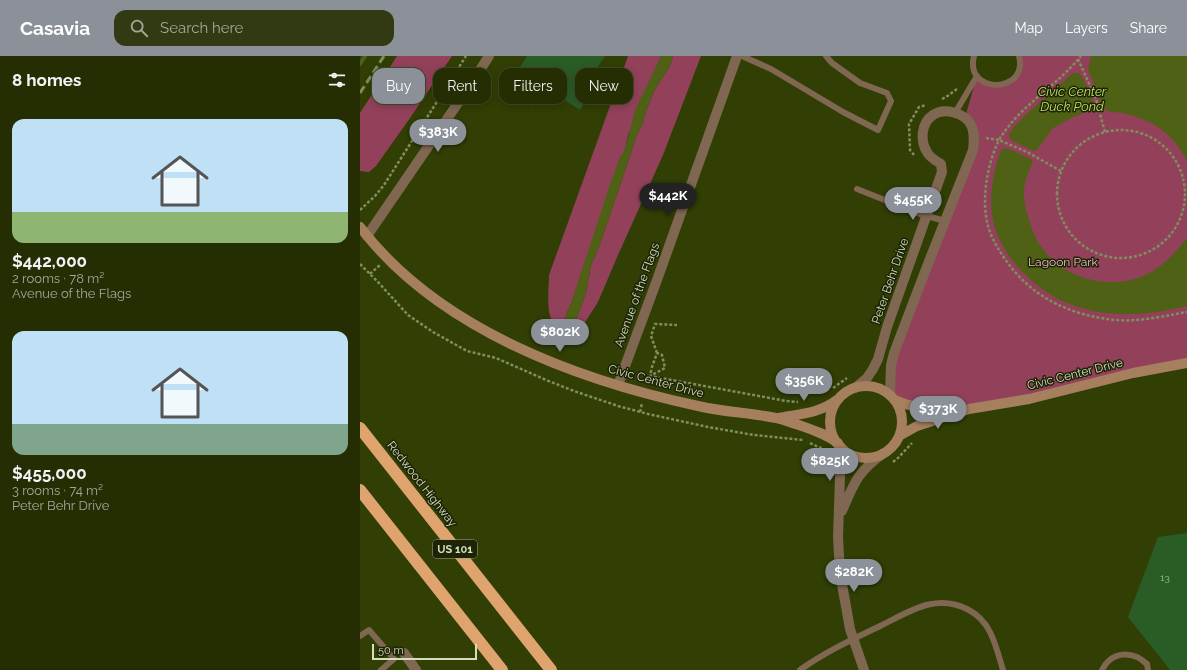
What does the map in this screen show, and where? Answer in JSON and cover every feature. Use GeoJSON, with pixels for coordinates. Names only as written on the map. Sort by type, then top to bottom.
{"type":"FeatureCollection","features":[{"type":"Feature","properties":{"kind":"highway","name":"Redwood Highway"},"geometry":{"type":"LineString","coordinates":[[360,428],[550,670]]}},
{"type":"Feature","properties":{"kind":"highway","name":"US 101"},"geometry":{"type":"LineString","coordinates":[[360,490],[502,670]]}},
{"type":"Feature","properties":{"kind":"street"},"geometry":{"type":"LineString","coordinates":[[367,236],[462,98],[489,56]]}},
{"type":"Feature","properties":{"kind":"street","name":"Avenue of the Flags"},"geometry":{"type":"LineString","coordinates":[[618,385],[737,56]]}},
{"type":"Feature","properties":{"kind":"street","name":"Peter Behr Drive"},"geometry":{"type":"LineString","coordinates":[[855,388],[867,378],[878,359],[887,327],[942,172],[941,164],[927,153],[922,135],[923,128],[933,114],[939,112],[956,113]]}},
{"type":"Feature","properties":{"kind":"street"},"geometry":{"type":"LineString","coordinates":[[892,397],[891,365],[894,353],[974,150],[974,137],[971,125],[968,120],[956,113]]}},
{"type":"Feature","properties":{"kind":"street","name":"Civic Center Drive"},"geometry":{"type":"LineString","coordinates":[[360,227],[386,258],[411,281],[442,304],[475,325],[512,344],[557,364],[618,385],[656,396],[700,406],[777,418],[824,434],[839,445]]}},
{"type":"Feature","properties":{"kind":"street","name":"Civic Center Drive"},"geometry":{"type":"LineString","coordinates":[[899,436],[917,426],[969,409],[1035,398],[1133,373],[1187,363]]}},
{"type":"Feature","properties":{"kind":"street"},"geometry":{"type":"LineString","coordinates":[[840,517],[852,488],[861,473],[874,460],[884,453],[890,448],[899,436],[902,421],[902,414],[892,397],[877,387],[870,386],[855,388],[848,391],[834,406],[830,422],[834,437],[839,445],[849,453],[863,457],[878,456],[884,453]]}},
{"type":"Feature","properties":{"kind":"street","name":"Civic Center Drive"},"geometry":{"type":"LineString","coordinates":[[892,397],[901,403],[915,407],[969,409]]}},
{"type":"Feature","properties":{"kind":"street","name":"Civic Center Drive"},"geometry":{"type":"LineString","coordinates":[[777,418],[810,413],[824,409],[838,400]]}},
{"type":"Feature","properties":{"kind":"street"},"geometry":{"type":"LineString","coordinates":[[839,445],[840,517],[838,549],[840,573],[845,607],[853,639],[864,670]]}},
{"type":"Feature","properties":{"kind":"street"},"geometry":{"type":"LineString","coordinates":[[404,653],[416,670]]}},
{"type":"Feature","properties":{"kind":"lane"},"geometry":{"type":"LineString","coordinates":[[742,56],[771,68],[843,112],[878,130],[891,101],[887,93],[860,83],[832,63],[826,56]]}},
{"type":"Feature","properties":{"kind":"lane"},"geometry":{"type":"LineString","coordinates":[[974,56],[974,71],[987,84],[993,85],[1005,84],[1015,76],[1020,65],[1019,56]]}},
{"type":"Feature","properties":{"kind":"lane"},"geometry":{"type":"LineString","coordinates":[[956,113],[978,76]]}},
{"type":"Feature","properties":{"kind":"lane"},"geometry":{"type":"LineString","coordinates":[[857,190],[927,216],[945,221]]}},
{"type":"Feature","properties":{"kind":"lane"},"geometry":{"type":"LineString","coordinates":[[800,670],[822,655],[853,639],[923,606],[939,602],[963,607],[975,614],[986,625],[993,637],[1003,670]]}},
{"type":"Feature","properties":{"kind":"lane"},"geometry":{"type":"LineString","coordinates":[[360,636],[369,630],[394,659]]}},
{"type":"Feature","properties":{"kind":"lane"},"geometry":{"type":"LineString","coordinates":[[381,670],[404,653]]}},
{"type":"Feature","properties":{"kind":"lane"},"geometry":{"type":"LineString","coordinates":[[1102,670],[1105,663],[1114,656],[1127,654],[1138,657],[1147,664],[1148,670]]}},
{"type":"Feature","properties":{"kind":"path"},"geometry":{"type":"LineString","coordinates":[[360,210],[384,185],[466,56]]}},
{"type":"Feature","properties":{"kind":"path"},"geometry":{"type":"LineString","coordinates":[[1081,56],[1013,120],[999,140],[992,158],[987,181],[986,219],[991,234],[1000,252],[1012,269],[1026,284],[1045,298],[1057,304],[1101,318],[1129,320],[1187,312]]}},
{"type":"Feature","properties":{"kind":"path"},"geometry":{"type":"LineString","coordinates":[[1078,60],[1096,99],[1105,132]]}},
{"type":"Feature","properties":{"kind":"path"},"geometry":{"type":"LineString","coordinates":[[939,100],[946,97],[958,88]]}},
{"type":"Feature","properties":{"kind":"path"},"geometry":{"type":"LineString","coordinates":[[914,155],[910,150],[909,124],[920,107],[933,102]]}},
{"type":"Feature","properties":{"kind":"path"},"geometry":{"type":"LineString","coordinates":[[1128,130],[1148,136],[1166,148],[1179,166],[1185,185],[1184,206],[1177,225],[1164,241],[1156,248],[1146,253],[1126,258],[1106,256],[1087,248],[1077,241],[1070,233],[1060,214],[1057,191],[1061,171],[1079,146],[1087,140],[1105,132],[1128,130]]}},
{"type":"Feature","properties":{"kind":"path"},"geometry":{"type":"LineString","coordinates":[[974,137],[999,140],[1027,152],[1061,171]]}},
{"type":"Feature","properties":{"kind":"path"},"geometry":{"type":"LineString","coordinates":[[360,264],[370,274]]}},
{"type":"Feature","properties":{"kind":"path"},"geometry":{"type":"LineString","coordinates":[[677,325],[655,324],[651,336],[656,353],[650,376],[786,401],[810,401],[810,413]]}},
{"type":"Feature","properties":{"kind":"path"},"geometry":{"type":"LineString","coordinates":[[656,353],[662,355],[665,364],[665,368],[658,372]]}},
{"type":"Feature","properties":{"kind":"path"},"geometry":{"type":"LineString","coordinates":[[829,392],[848,378]]}},
{"type":"Feature","properties":{"kind":"path"},"geometry":{"type":"LineString","coordinates":[[809,428],[810,443]]}},
{"type":"Feature","properties":{"kind":"green space"},"geometry":{"type":"Polygon","coordinates":[[[397,56],[452,56],[444,68],[433,68],[433,84],[425,96],[425,68],[389,68],[397,56]]]}},
{"type":"Feature","properties":{"kind":"green space"},"geometry":{"type":"Polygon","coordinates":[[[628,56],[661,56],[628,135],[625,150],[620,158],[566,315],[563,331],[556,326],[550,315],[548,302],[549,275],[611,104],[633,104],[633,68],[624,68],[628,56]]]}},
{"type":"Feature","properties":{"kind":"green space"},"geometry":{"type":"Polygon","coordinates":[[[673,56],[701,56],[663,155],[598,302],[582,327],[575,334],[571,334],[586,293],[591,265],[599,247],[636,137],[643,123],[654,91],[670,66],[673,56]]]}},
{"type":"Feature","properties":{"kind":"green space","name":"Lagoon Park"},"geometry":{"type":"Polygon","coordinates":[[[1019,56],[1187,56],[1187,363],[969,409],[895,400],[890,376],[973,150],[966,114],[977,76],[993,85],[1015,76],[1019,56]]]}},
{"type":"Feature","properties":{"kind":"green space"},"geometry":{"type":"Polygon","coordinates":[[[372,95],[372,104],[419,104],[376,166],[369,172],[360,171],[360,113],[372,95]]]}},
{"type":"Feature","properties":{"kind":"water"},"geometry":{"type":"Polygon","coordinates":[[[661,56],[673,56],[670,66],[654,91],[643,123],[636,137],[599,247],[591,265],[586,293],[571,334],[563,331],[566,315],[572,301],[610,184],[625,149],[635,110],[661,56]]]}},
{"type":"Feature","properties":{"kind":"water","name":"Civic Center Duck Pond"},"geometry":{"type":"Polygon","coordinates":[[[1091,56],[1187,56],[1187,161],[1170,136],[1155,125],[1125,113],[1110,112],[1102,108],[1088,70],[1091,56]]]}},
{"type":"Feature","properties":{"kind":"water","name":"Civic Center Duck Pond"},"geometry":{"type":"Polygon","coordinates":[[[1073,73],[1078,73],[1087,85],[1093,106],[1092,110],[1073,117],[1053,128],[1036,151],[1011,140],[1009,134],[1023,117],[1073,73]]]}},
{"type":"Feature","properties":{"kind":"water"},"geometry":{"type":"Polygon","coordinates":[[[1007,148],[1033,160],[1024,188],[1025,207],[1030,225],[1040,245],[1052,259],[1074,274],[1087,279],[1101,282],[1128,281],[1148,274],[1161,266],[1187,238],[1187,306],[1160,312],[1133,314],[1105,313],[1078,307],[1065,302],[1040,288],[1009,256],[1002,244],[993,222],[991,201],[995,169],[1001,150],[1007,148]]]}},
{"type":"Feature","properties":{"kind":"building"},"geometry":{"type":"Polygon","coordinates":[[[527,56],[605,56],[597,68],[575,68],[575,104],[584,104],[580,110],[567,102],[567,68],[519,68],[527,56]]]}},
{"type":"Feature","properties":{"kind":"building"},"geometry":{"type":"Polygon","coordinates":[[[1187,533],[1187,670],[1170,670],[1128,617],[1158,537],[1187,533]]]}},
{"type":"Feature","properties":{"kind":"waterway"},"geometry":{"type":"LineString","coordinates":[[360,64],[365,56]]}},
{"type":"Feature","properties":{"kind":"railway"},"geometry":{"type":"LineString","coordinates":[[360,93],[384,56]]}}]}
